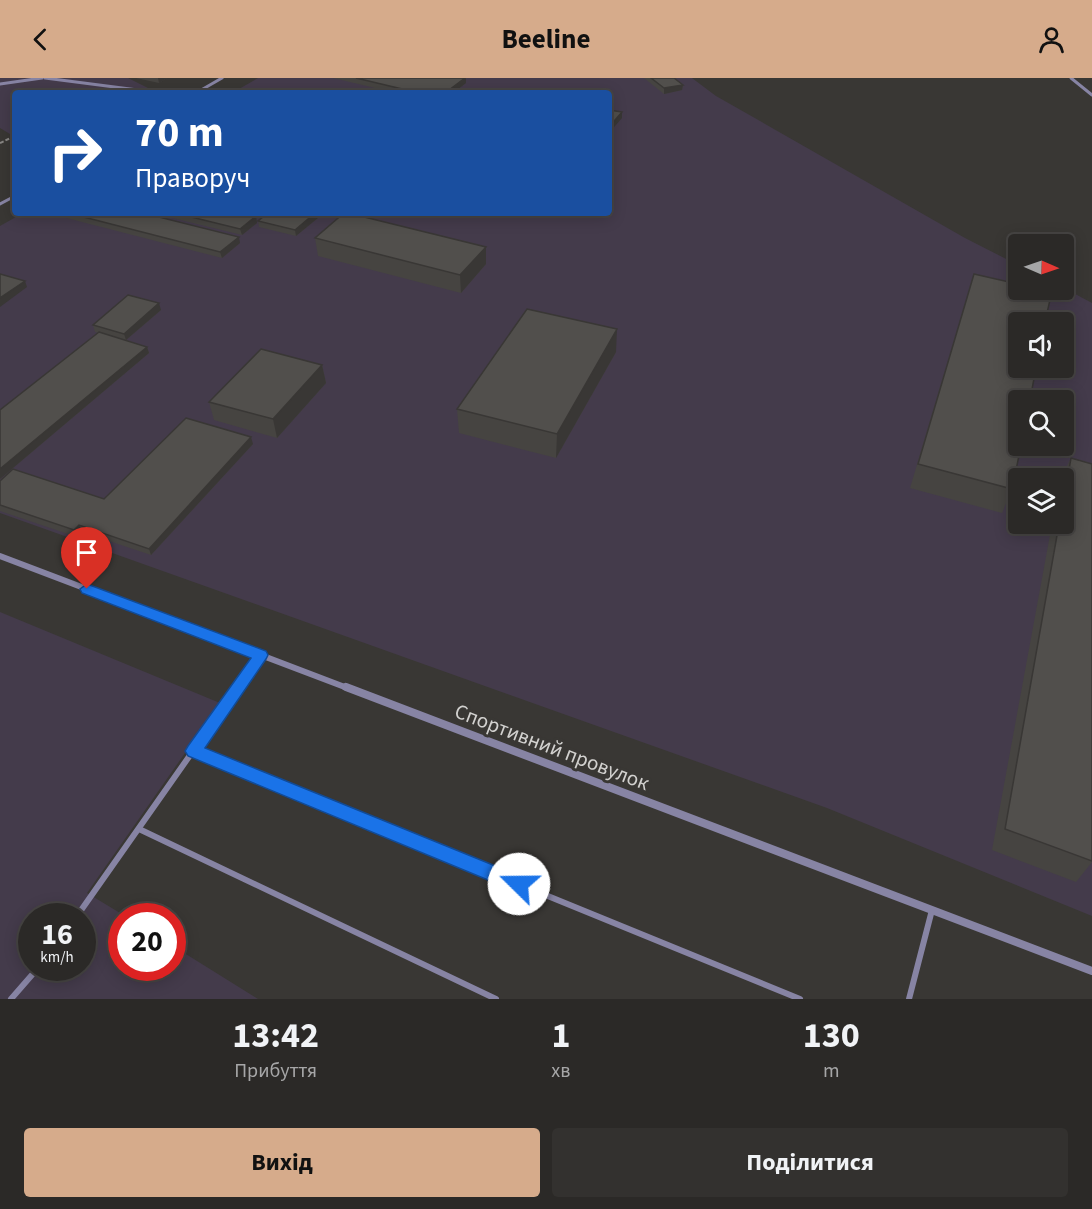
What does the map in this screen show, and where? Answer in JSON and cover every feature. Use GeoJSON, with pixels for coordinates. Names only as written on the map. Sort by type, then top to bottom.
{"type":"FeatureCollection","features":[{"type":"Feature","properties":{"kind":"street","name":"Спортивний провулок"},"geometry":{"type":"LineString","coordinates":[[0,556],[1092,971]]}},
{"type":"Feature","properties":{"kind":"lane"},"geometry":{"type":"LineString","coordinates":[[0,84],[43,78],[137,90]]}},
{"type":"Feature","properties":{"kind":"lane"},"geometry":{"type":"LineString","coordinates":[[201,90],[222,78]]}},
{"type":"Feature","properties":{"kind":"lane"},"geometry":{"type":"LineString","coordinates":[[1071,78],[1092,95]]}},
{"type":"Feature","properties":{"kind":"lane"},"geometry":{"type":"LineString","coordinates":[[86,903],[261,655]]}},
{"type":"Feature","properties":{"kind":"lane"},"geometry":{"type":"LineString","coordinates":[[194,751],[800,999]]}},
{"type":"Feature","properties":{"kind":"lane"},"geometry":{"type":"LineString","coordinates":[[139,829],[496,999]]}},
{"type":"Feature","properties":{"kind":"lane"},"geometry":{"type":"LineString","coordinates":[[909,999],[932,910]]}},
{"type":"Feature","properties":{"kind":"lane"},"geometry":{"type":"LineString","coordinates":[[10,999],[26,981]]}},
{"type":"Feature","properties":{"kind":"shaded area"},"geometry":{"type":"Polygon","coordinates":[[[0,78],[128,78],[152,90],[12,90],[12,135],[0,128],[0,78]]]}},
{"type":"Feature","properties":{"kind":"shaded area"},"geometry":{"type":"Polygon","coordinates":[[[258,78],[692,78],[716,96],[965,238],[1008,260],[1008,300],[1074,300],[1074,293],[1092,303],[1092,916],[827,808],[0,513],[0,226],[18,216],[612,216],[612,90],[237,90],[258,78]]]}},
{"type":"Feature","properties":{"kind":"shaded area"},"geometry":{"type":"Polygon","coordinates":[[[0,612],[220,703],[87,893],[108,906],[108,981],[186,981],[186,954],[258,999],[0,999],[0,612]]]}},
{"type":"Feature","properties":{"kind":"building"},"geometry":{"type":"Polygon","coordinates":[[[356,78],[465,78],[449,90],[406,90],[356,78]]]}},
{"type":"Feature","properties":{"kind":"building"},"geometry":{"type":"Polygon","coordinates":[[[651,78],[674,78],[683,85],[664,88],[651,78]]]}},
{"type":"Feature","properties":{"kind":"building"},"geometry":{"type":"Polygon","coordinates":[[[612,110],[622,112],[612,124],[612,110]]]}},
{"type":"Feature","properties":{"kind":"building"},"geometry":{"type":"Polygon","coordinates":[[[80,216],[155,216],[239,237],[220,252],[80,216]]]}},
{"type":"Feature","properties":{"kind":"building"},"geometry":{"type":"Polygon","coordinates":[[[187,216],[256,216],[240,229],[187,216]]]}},
{"type":"Feature","properties":{"kind":"building"},"geometry":{"type":"Polygon","coordinates":[[[264,216],[311,216],[295,230],[258,221],[264,216]]]}},
{"type":"Feature","properties":{"kind":"building"},"geometry":{"type":"Polygon","coordinates":[[[341,216],[360,216],[486,247],[460,275],[315,238],[341,216]]]}},
{"type":"Feature","properties":{"kind":"building"},"geometry":{"type":"Polygon","coordinates":[[[0,274],[25,281],[0,298],[0,274]]]}},
{"type":"Feature","properties":{"kind":"building"},"geometry":{"type":"Polygon","coordinates":[[[974,274],[1008,282],[1008,300],[1050,300],[1047,312],[1008,312],[1008,378],[1034,378],[1032,390],[1008,390],[1008,456],[1019,456],[1016,468],[1008,468],[1008,488],[918,464],[974,274]]]}},
{"type":"Feature","properties":{"kind":"building"},"geometry":{"type":"Polygon","coordinates":[[[128,295],[159,303],[124,334],[93,325],[128,295]]]}},
{"type":"Feature","properties":{"kind":"building"},"geometry":{"type":"Polygon","coordinates":[[[527,309],[617,329],[557,434],[457,409],[527,309]]]}},
{"type":"Feature","properties":{"kind":"building"},"geometry":{"type":"Polygon","coordinates":[[[99,332],[147,347],[0,469],[0,410],[99,332]]]}},
{"type":"Feature","properties":{"kind":"building"},"geometry":{"type":"Polygon","coordinates":[[[261,349],[322,365],[273,419],[209,402],[261,349]]]}},
{"type":"Feature","properties":{"kind":"building"},"geometry":{"type":"Polygon","coordinates":[[[186,418],[251,437],[149,549],[79,525],[74,530],[0,505],[0,481],[13,469],[104,499],[186,418]]]}},
{"type":"Feature","properties":{"kind":"building"},"geometry":{"type":"Polygon","coordinates":[[[1071,458],[1092,464],[1092,861],[1005,829],[1057,534],[1074,534],[1074,468],[1069,468],[1071,458]]]}},
{"type":"Feature","properties":{"kind":"route"},"geometry":{"type":"LineString","coordinates":[[87,589],[261,655],[194,751],[519,884]]}}]}
